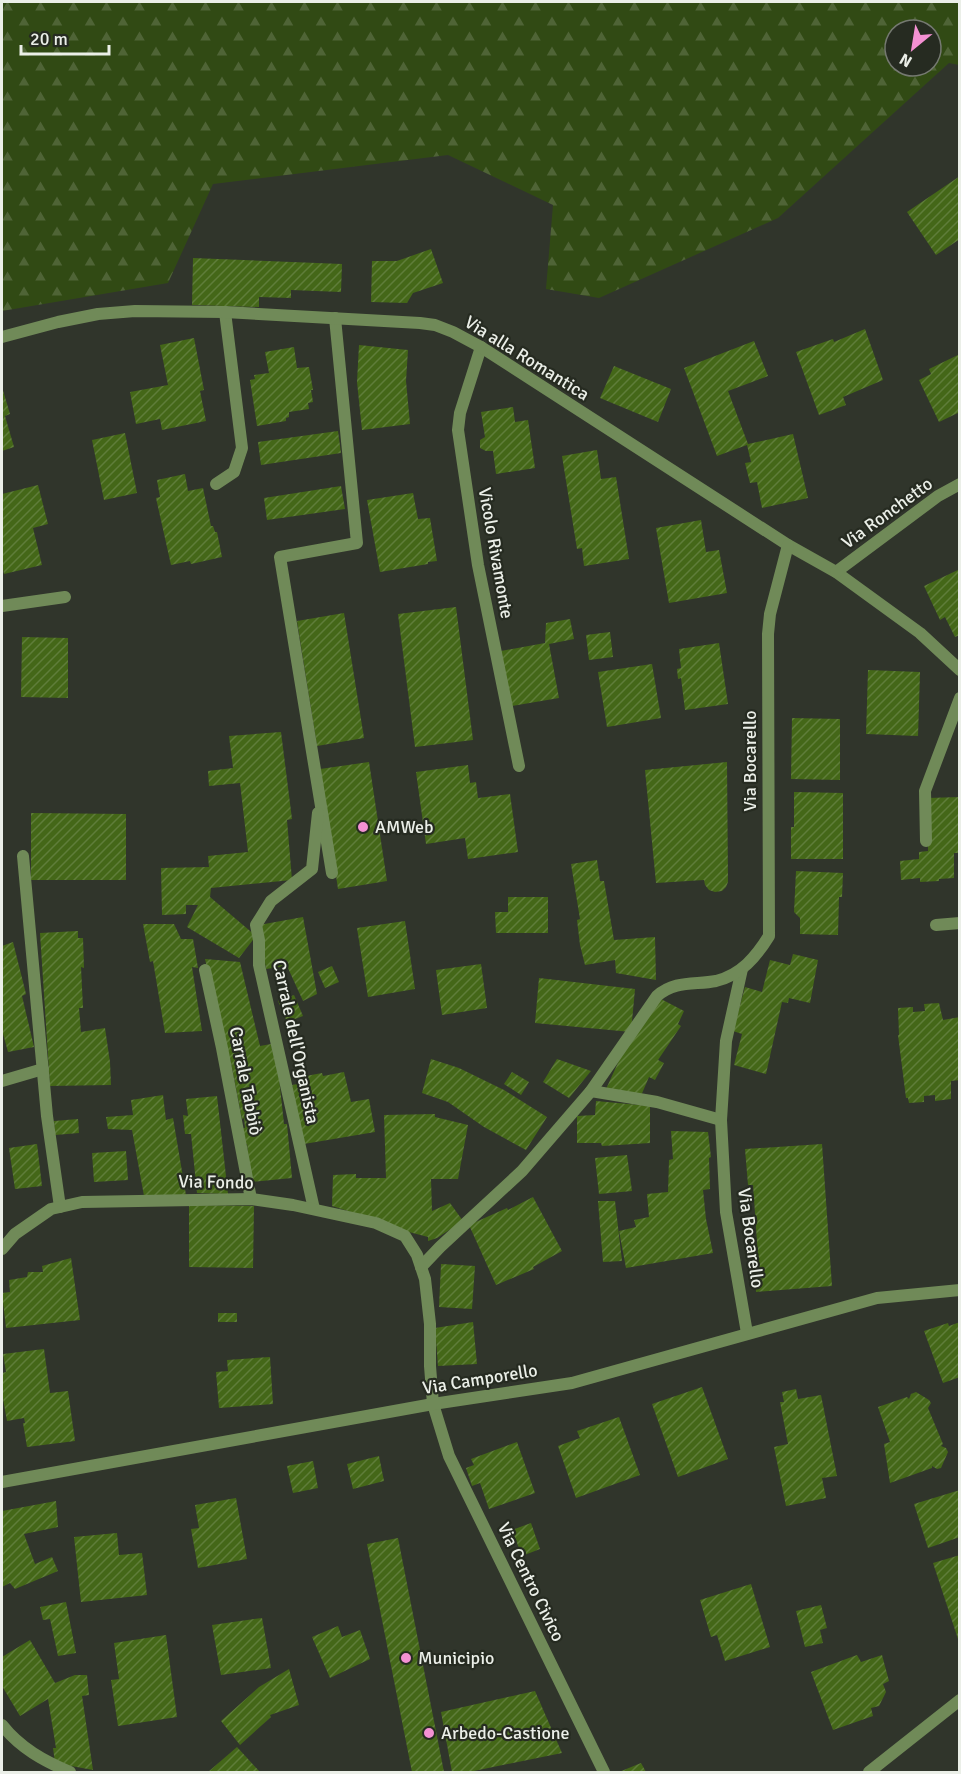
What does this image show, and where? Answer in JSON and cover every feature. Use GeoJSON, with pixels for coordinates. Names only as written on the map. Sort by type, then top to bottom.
{"type":"FeatureCollection","features":[{"type":"Feature","properties":{"kind":"street","name":"Via alla Romantica"},"geometry":{"type":"LineString","coordinates":[[2,337],[58,322],[135,310],[390,320],[435,325],[481,347],[788,545],[836,572],[920,633],[960,670]]}},
{"type":"Feature","properties":{"kind":"street"},"geometry":{"type":"LineString","coordinates":[[216,484],[234,472],[242,448],[225,312]]}},
{"type":"Feature","properties":{"kind":"street"},"geometry":{"type":"LineString","coordinates":[[332,873],[280,556],[357,543],[335,318]]}},
{"type":"Feature","properties":{"kind":"street","name":"Vicolo Rivamonte"},"geometry":{"type":"LineString","coordinates":[[481,347],[460,413],[458,430],[478,565],[519,766]]}},
{"type":"Feature","properties":{"kind":"street","name":"Via Ronchetto"},"geometry":{"type":"LineString","coordinates":[[836,572],[938,496],[960,484]]}},
{"type":"Feature","properties":{"kind":"street","name":"Via Bocarello"},"geometry":{"type":"LineString","coordinates":[[591,1091],[657,996],[664,990],[682,984],[715,981],[731,976],[757,954],[769,936],[768,634],[770,614],[788,545]]}},
{"type":"Feature","properties":{"kind":"street"},"geometry":{"type":"LineString","coordinates":[[2,606],[65,597]]}},
{"type":"Feature","properties":{"kind":"street"},"geometry":{"type":"LineString","coordinates":[[926,841],[925,791],[960,698]]}},
{"type":"Feature","properties":{"kind":"street","name":"Carrale dell'Organista"},"geometry":{"type":"LineString","coordinates":[[314,1209],[259,965],[259,940],[256,925],[271,901],[312,869],[320,798]]}},
{"type":"Feature","properties":{"kind":"street"},"geometry":{"type":"LineString","coordinates":[[23,856],[47,1116],[60,1207]]}},
{"type":"Feature","properties":{"kind":"street"},"geometry":{"type":"LineString","coordinates":[[936,925],[960,923]]}},
{"type":"Feature","properties":{"kind":"street","name":"Via Bocarello"},"geometry":{"type":"LineString","coordinates":[[742,969],[726,1041],[721,1120],[726,1212],[747,1334]]}},
{"type":"Feature","properties":{"kind":"street","name":"Carrale Tabbiò"},"geometry":{"type":"LineString","coordinates":[[205,970],[251,1199]]}},
{"type":"Feature","properties":{"kind":"street"},"geometry":{"type":"LineString","coordinates":[[2,1081],[43,1069]]}},
{"type":"Feature","properties":{"kind":"street"},"geometry":{"type":"LineString","coordinates":[[421,1267],[522,1171],[591,1091],[657,1102],[721,1120]]}},
{"type":"Feature","properties":{"kind":"street","name":"Via Fondo"},"geometry":{"type":"LineString","coordinates":[[2,1249],[15,1234],[51,1209],[82,1202],[251,1199],[314,1209],[376,1223],[405,1236],[417,1255],[421,1267],[425,1280],[430,1324],[433,1404]]}},
{"type":"Feature","properties":{"kind":"street","name":"Via Camporello"},"geometry":{"type":"LineString","coordinates":[[2,1482],[433,1404],[572,1383],[877,1298],[960,1290]]}},
{"type":"Feature","properties":{"kind":"street","name":"Via Centro Civico"},"geometry":{"type":"LineString","coordinates":[[433,1404],[449,1456],[604,1773]]}},
{"type":"Feature","properties":{"kind":"street"},"geometry":{"type":"LineString","coordinates":[[869,1773],[960,1700]]}},
{"type":"Feature","properties":{"kind":"street"},"geometry":{"type":"LineString","coordinates":[[2,1725],[19,1744],[70,1773]]}},
{"type":"Feature","properties":{"kind":"green space"},"geometry":{"type":"Polygon","coordinates":[[[2,2],[959,2],[959,65],[949,63],[943,68],[943,18],[883,18],[883,78],[932,78],[778,218],[599,298],[546,289],[553,205],[448,155],[213,184],[168,283],[2,311],[2,2]]]}},
{"type":"Feature","properties":{"kind":"building"},"geometry":{"type":"Polygon","coordinates":[[[960,176],[960,239],[936,255],[907,212],[960,176]]]}},
{"type":"Feature","properties":{"kind":"building"},"geometry":{"type":"Polygon","coordinates":[[[431,249],[443,283],[413,293],[407,303],[371,302],[372,261],[397,261],[431,249]]]}},
{"type":"Feature","properties":{"kind":"building"},"geometry":{"type":"Polygon","coordinates":[[[193,258],[342,264],[341,292],[291,290],[291,298],[259,297],[259,307],[192,305],[193,258]]]}},
{"type":"Feature","properties":{"kind":"building"},"geometry":{"type":"Polygon","coordinates":[[[865,329],[883,380],[843,397],[846,405],[819,415],[796,352],[833,339],[834,342],[865,329]]]}},
{"type":"Feature","properties":{"kind":"building"},"geometry":{"type":"Polygon","coordinates":[[[194,338],[204,390],[200,391],[206,421],[162,430],[160,419],[136,424],[130,392],[168,385],[160,345],[194,338]]]}},
{"type":"Feature","properties":{"kind":"building"},"geometry":{"type":"Polygon","coordinates":[[[754,341],[768,376],[728,391],[748,444],[793,434],[808,498],[762,508],[757,482],[750,483],[745,463],[751,462],[747,445],[717,456],[684,368],[754,341]]]}},
{"type":"Feature","properties":{"kind":"building"},"geometry":{"type":"Polygon","coordinates":[[[359,345],[408,350],[406,381],[410,424],[362,430],[357,382],[359,345]]]}},
{"type":"Feature","properties":{"kind":"building"},"geometry":{"type":"Polygon","coordinates":[[[294,347],[297,368],[309,367],[313,402],[308,403],[309,409],[289,412],[286,421],[257,426],[250,380],[255,379],[254,375],[269,373],[265,352],[294,347]]]}},
{"type":"Feature","properties":{"kind":"building"},"geometry":{"type":"Polygon","coordinates":[[[960,354],[960,412],[939,422],[919,380],[931,374],[929,369],[960,354]]]}},
{"type":"Feature","properties":{"kind":"building"},"geometry":{"type":"Polygon","coordinates":[[[614,366],[671,389],[658,422],[600,398],[614,366]]]}},
{"type":"Feature","properties":{"kind":"building"},"geometry":{"type":"Polygon","coordinates":[[[2,387],[10,414],[5,416],[14,447],[2,451],[2,387]]]}},
{"type":"Feature","properties":{"kind":"building"},"geometry":{"type":"Polygon","coordinates":[[[513,407],[515,422],[528,420],[535,468],[496,474],[493,451],[480,448],[480,440],[485,437],[481,412],[513,407]]]}},
{"type":"Feature","properties":{"kind":"building"},"geometry":{"type":"Polygon","coordinates":[[[338,431],[341,453],[261,465],[258,442],[338,431]]]}},
{"type":"Feature","properties":{"kind":"building"},"geometry":{"type":"Polygon","coordinates":[[[125,433],[137,493],[104,500],[92,440],[125,433]]]}},
{"type":"Feature","properties":{"kind":"building"},"geometry":{"type":"Polygon","coordinates":[[[597,450],[601,479],[616,477],[629,559],[584,566],[582,548],[577,549],[562,456],[597,450]]]}},
{"type":"Feature","properties":{"kind":"building"},"geometry":{"type":"Polygon","coordinates":[[[185,474],[188,491],[203,488],[211,526],[217,532],[222,557],[191,564],[190,561],[171,565],[156,498],[160,497],[157,480],[185,474]]]}},
{"type":"Feature","properties":{"kind":"building"},"geometry":{"type":"Polygon","coordinates":[[[38,485],[48,524],[33,528],[42,565],[4,574],[2,494],[38,485]]]}},
{"type":"Feature","properties":{"kind":"building"},"geometry":{"type":"Polygon","coordinates":[[[341,486],[345,509],[267,520],[264,498],[341,486]]]}},
{"type":"Feature","properties":{"kind":"building"},"geometry":{"type":"Polygon","coordinates":[[[413,493],[418,519],[430,518],[437,561],[380,572],[367,500],[413,493]]]}},
{"type":"Feature","properties":{"kind":"building"},"geometry":{"type":"Polygon","coordinates":[[[701,520],[706,552],[719,550],[727,593],[669,603],[656,528],[701,520]]]}},
{"type":"Feature","properties":{"kind":"building"},"geometry":{"type":"Polygon","coordinates":[[[960,569],[960,635],[955,637],[945,617],[940,620],[924,586],[960,569]]]}},
{"type":"Feature","properties":{"kind":"building"},"geometry":{"type":"Polygon","coordinates":[[[456,607],[473,740],[415,747],[398,614],[456,607]]]}},
{"type":"Feature","properties":{"kind":"building"},"geometry":{"type":"Polygon","coordinates":[[[344,613],[364,738],[317,746],[297,621],[344,613]]]}},
{"type":"Feature","properties":{"kind":"building"},"geometry":{"type":"Polygon","coordinates":[[[570,619],[574,639],[549,644],[559,698],[512,706],[501,651],[545,643],[546,623],[570,619]]]}},
{"type":"Feature","properties":{"kind":"building"},"geometry":{"type":"Polygon","coordinates":[[[610,632],[613,657],[589,660],[586,635],[610,632]]]}},
{"type":"Feature","properties":{"kind":"building"},"geometry":{"type":"Polygon","coordinates":[[[22,637],[68,638],[68,698],[21,697],[22,637]]]}},
{"type":"Feature","properties":{"kind":"building"},"geometry":{"type":"Polygon","coordinates":[[[719,643],[728,704],[685,710],[681,678],[678,679],[677,669],[681,668],[679,649],[719,643]]]}},
{"type":"Feature","properties":{"kind":"building"},"geometry":{"type":"Polygon","coordinates":[[[652,664],[661,718],[607,727],[598,672],[652,664]]]}},
{"type":"Feature","properties":{"kind":"building"},"geometry":{"type":"Polygon","coordinates":[[[868,670],[920,672],[918,736],[866,734],[868,670]]]}},
{"type":"Feature","properties":{"kind":"building"},"geometry":{"type":"Polygon","coordinates":[[[792,718],[840,719],[840,780],[791,779],[792,718]]]}},
{"type":"Feature","properties":{"kind":"building"},"geometry":{"type":"Polygon","coordinates":[[[281,732],[292,819],[287,820],[292,880],[211,888],[210,897],[256,936],[239,958],[187,927],[198,905],[186,905],[186,914],[162,915],[161,868],[209,867],[208,856],[248,852],[240,783],[209,786],[208,771],[233,768],[229,736],[281,732]]]}},
{"type":"Feature","properties":{"kind":"building"},"geometry":{"type":"Polygon","coordinates":[[[369,762],[387,881],[338,889],[320,769],[369,762]]]}},
{"type":"Feature","properties":{"kind":"building"},"geometry":{"type":"Polygon","coordinates":[[[727,762],[728,882],[726,887],[722,891],[715,892],[709,890],[704,880],[656,883],[645,770],[727,762]]]}},
{"type":"Feature","properties":{"kind":"building"},"geometry":{"type":"Polygon","coordinates":[[[468,765],[470,783],[476,782],[478,798],[510,794],[518,852],[468,859],[465,838],[426,844],[416,772],[468,765]]]}},
{"type":"Feature","properties":{"kind":"building"},"geometry":{"type":"Polygon","coordinates":[[[794,792],[843,793],[843,859],[791,859],[794,792]]]}},
{"type":"Feature","properties":{"kind":"building"},"geometry":{"type":"Polygon","coordinates":[[[960,797],[960,853],[954,853],[954,878],[920,882],[920,878],[901,880],[900,861],[919,859],[919,852],[928,851],[927,798],[960,797]]]}},
{"type":"Feature","properties":{"kind":"building"},"geometry":{"type":"Polygon","coordinates":[[[31,813],[126,814],[126,880],[31,880],[31,813]]]}},
{"type":"Feature","properties":{"kind":"building"},"geometry":{"type":"Polygon","coordinates":[[[597,860],[600,881],[604,881],[614,940],[655,937],[656,980],[616,973],[615,960],[585,965],[580,945],[577,920],[580,919],[571,864],[597,860]]]}},
{"type":"Feature","properties":{"kind":"building"},"geometry":{"type":"Polygon","coordinates":[[[796,871],[843,873],[842,897],[839,897],[838,935],[800,934],[800,918],[794,912],[796,871]]]}},
{"type":"Feature","properties":{"kind":"building"},"geometry":{"type":"Polygon","coordinates":[[[508,897],[548,897],[548,933],[496,933],[495,912],[508,912],[508,897]]]}},
{"type":"Feature","properties":{"kind":"building"},"geometry":{"type":"Polygon","coordinates":[[[303,917],[317,994],[303,1001],[287,966],[266,969],[259,925],[303,917]]]}},
{"type":"Feature","properties":{"kind":"building"},"geometry":{"type":"Polygon","coordinates":[[[405,921],[415,989],[368,997],[357,928],[405,921]]]}},
{"type":"Feature","properties":{"kind":"building"},"geometry":{"type":"Polygon","coordinates":[[[143,924],[174,924],[181,939],[193,939],[198,968],[192,967],[202,1031],[165,1033],[153,961],[150,962],[143,924]]]}},
{"type":"Feature","properties":{"kind":"building"},"geometry":{"type":"Polygon","coordinates":[[[78,931],[78,938],[83,938],[84,968],[81,967],[83,1008],[79,1008],[81,1032],[105,1028],[111,1085],[50,1086],[40,933],[78,931]]]}},
{"type":"Feature","properties":{"kind":"building"},"geometry":{"type":"Polygon","coordinates":[[[13,942],[26,994],[22,996],[34,1047],[8,1052],[2,1030],[2,946],[13,942]]]}},
{"type":"Feature","properties":{"kind":"building"},"geometry":{"type":"Polygon","coordinates":[[[793,954],[818,960],[810,1003],[789,998],[788,1003],[782,1002],[766,1074],[734,1065],[742,1034],[733,1031],[745,987],[762,992],[770,960],[790,965],[793,954]]]}},
{"type":"Feature","properties":{"kind":"building"},"geometry":{"type":"Polygon","coordinates":[[[205,959],[240,962],[260,1046],[271,1044],[279,1078],[284,1124],[287,1124],[292,1178],[251,1182],[247,1144],[244,1144],[242,1128],[245,1128],[244,1118],[242,1119],[230,1058],[228,1059],[205,959]]]}},
{"type":"Feature","properties":{"kind":"building"},"geometry":{"type":"Polygon","coordinates":[[[481,964],[487,1008],[442,1015],[436,970],[481,964]]]}},
{"type":"Feature","properties":{"kind":"building"},"geometry":{"type":"Polygon","coordinates":[[[332,966],[339,982],[325,988],[318,972],[332,966]]]}},
{"type":"Feature","properties":{"kind":"building"},"geometry":{"type":"Polygon","coordinates":[[[539,978],[635,989],[631,1032],[535,1023],[539,978]]]}},
{"type":"Feature","properties":{"kind":"building"},"geometry":{"type":"Polygon","coordinates":[[[294,995],[303,1016],[287,1022],[278,1001],[294,995]]]}},
{"type":"Feature","properties":{"kind":"building"},"geometry":{"type":"Polygon","coordinates":[[[661,999],[684,1011],[678,1024],[681,1026],[658,1060],[664,1063],[655,1080],[649,1077],[640,1098],[606,1089],[622,1054],[661,999]]]}},
{"type":"Feature","properties":{"kind":"building"},"geometry":{"type":"Polygon","coordinates":[[[939,1003],[943,1020],[960,1017],[960,1080],[951,1081],[951,1099],[935,1101],[935,1095],[924,1096],[924,1102],[909,1103],[906,1098],[898,1035],[898,1008],[913,1007],[913,1012],[925,1011],[924,1004],[939,1003]]]}},
{"type":"Feature","properties":{"kind":"building"},"geometry":{"type":"Polygon","coordinates":[[[431,1059],[459,1068],[504,1090],[547,1117],[526,1150],[484,1127],[448,1102],[422,1093],[431,1059]]]}},
{"type":"Feature","properties":{"kind":"building"},"geometry":{"type":"Polygon","coordinates":[[[557,1059],[591,1071],[569,1098],[543,1082],[557,1059]]]}},
{"type":"Feature","properties":{"kind":"building"},"geometry":{"type":"Polygon","coordinates":[[[344,1072],[351,1102],[369,1099],[375,1132],[304,1144],[292,1085],[307,1082],[306,1076],[344,1072]]]}},
{"type":"Feature","properties":{"kind":"building"},"geometry":{"type":"Polygon","coordinates":[[[512,1072],[529,1082],[521,1095],[504,1084],[512,1072]]]}},
{"type":"Feature","properties":{"kind":"building"},"geometry":{"type":"Polygon","coordinates":[[[163,1095],[166,1120],[173,1118],[186,1195],[144,1196],[132,1130],[108,1129],[106,1117],[133,1115],[131,1100],[163,1095]]]}},
{"type":"Feature","properties":{"kind":"building"},"geometry":{"type":"Polygon","coordinates":[[[217,1096],[228,1194],[197,1193],[191,1134],[185,1134],[183,1115],[188,1116],[186,1099],[217,1096]]]}},
{"type":"Feature","properties":{"kind":"building"},"geometry":{"type":"Polygon","coordinates":[[[596,1101],[650,1106],[650,1143],[602,1146],[601,1143],[577,1143],[577,1116],[595,1115],[596,1101]]]}},
{"type":"Feature","properties":{"kind":"building"},"geometry":{"type":"Polygon","coordinates":[[[435,1114],[435,1117],[468,1125],[458,1179],[431,1179],[432,1211],[450,1203],[463,1221],[437,1238],[428,1241],[428,1237],[390,1227],[389,1224],[332,1206],[333,1175],[356,1174],[356,1178],[386,1178],[384,1115],[435,1114]]]}},
{"type":"Feature","properties":{"kind":"building"},"geometry":{"type":"Polygon","coordinates":[[[78,1119],[79,1133],[55,1135],[54,1121],[78,1119]]]}},
{"type":"Feature","properties":{"kind":"building"},"geometry":{"type":"Polygon","coordinates":[[[671,1131],[708,1132],[711,1157],[709,1158],[710,1189],[703,1190],[713,1253],[626,1268],[619,1231],[636,1227],[634,1220],[649,1217],[647,1194],[668,1192],[669,1160],[673,1159],[671,1131]]]}},
{"type":"Feature","properties":{"kind":"building"},"geometry":{"type":"Polygon","coordinates":[[[37,1144],[42,1186],[15,1189],[9,1148],[37,1144]]]}},
{"type":"Feature","properties":{"kind":"building"},"geometry":{"type":"Polygon","coordinates":[[[822,1144],[832,1286],[756,1292],[754,1256],[758,1256],[753,1185],[748,1185],[745,1149],[822,1144]]]}},
{"type":"Feature","properties":{"kind":"building"},"geometry":{"type":"Polygon","coordinates":[[[126,1151],[128,1180],[94,1182],[92,1153],[126,1151]]]}},
{"type":"Feature","properties":{"kind":"building"},"geometry":{"type":"Polygon","coordinates":[[[627,1155],[632,1191],[599,1194],[595,1158],[627,1155]]]}},
{"type":"Feature","properties":{"kind":"building"},"geometry":{"type":"Polygon","coordinates":[[[533,1197],[562,1251],[533,1267],[534,1269],[496,1285],[469,1225],[507,1208],[508,1210],[533,1197]]]}},
{"type":"Feature","properties":{"kind":"building"},"geometry":{"type":"Polygon","coordinates":[[[598,1201],[615,1201],[622,1261],[603,1262],[598,1201]]]}},
{"type":"Feature","properties":{"kind":"building"},"geometry":{"type":"Polygon","coordinates":[[[189,1205],[254,1206],[253,1268],[189,1267],[189,1205]]]}},
{"type":"Feature","properties":{"kind":"building"},"geometry":{"type":"Polygon","coordinates":[[[71,1258],[80,1320],[6,1328],[2,1293],[10,1292],[9,1280],[27,1277],[28,1272],[43,1272],[42,1266],[71,1258]]]}},
{"type":"Feature","properties":{"kind":"building"},"geometry":{"type":"Polygon","coordinates":[[[441,1264],[475,1266],[472,1309],[439,1307],[441,1264]]]}},
{"type":"Feature","properties":{"kind":"building"},"geometry":{"type":"Polygon","coordinates":[[[218,1313],[237,1313],[237,1322],[218,1322],[218,1313]]]}},
{"type":"Feature","properties":{"kind":"building"},"geometry":{"type":"Polygon","coordinates":[[[473,1322],[477,1364],[438,1366],[435,1328],[473,1322]]]}},
{"type":"Feature","properties":{"kind":"building"},"geometry":{"type":"Polygon","coordinates":[[[960,1322],[960,1377],[943,1383],[924,1331],[948,1323],[949,1326],[960,1322]]]}},
{"type":"Feature","properties":{"kind":"building"},"geometry":{"type":"Polygon","coordinates":[[[44,1349],[50,1393],[68,1391],[75,1441],[27,1447],[24,1418],[7,1421],[2,1400],[2,1373],[6,1372],[3,1354],[44,1349]]]}},
{"type":"Feature","properties":{"kind":"building"},"geometry":{"type":"Polygon","coordinates":[[[270,1357],[273,1404],[219,1408],[216,1372],[228,1371],[227,1360],[270,1357]]]}},
{"type":"Feature","properties":{"kind":"building"},"geometry":{"type":"Polygon","coordinates":[[[702,1387],[728,1459],[678,1477],[652,1404],[702,1387]]]}},
{"type":"Feature","properties":{"kind":"building"},"geometry":{"type":"Polygon","coordinates":[[[796,1389],[798,1399],[821,1395],[837,1476],[822,1478],[826,1498],[786,1506],[774,1447],[788,1444],[780,1402],[784,1402],[782,1392],[796,1389]]]}},
{"type":"Feature","properties":{"kind":"building"},"geometry":{"type":"Polygon","coordinates":[[[916,1392],[931,1403],[928,1408],[943,1444],[941,1446],[948,1452],[941,1468],[937,1469],[932,1466],[932,1468],[890,1483],[884,1444],[890,1442],[878,1407],[907,1397],[909,1399],[911,1394],[916,1392]]]}},
{"type":"Feature","properties":{"kind":"building"},"geometry":{"type":"Polygon","coordinates":[[[619,1417],[640,1475],[576,1498],[558,1446],[580,1438],[577,1431],[619,1417]]]}},
{"type":"Feature","properties":{"kind":"building"},"geometry":{"type":"Polygon","coordinates":[[[517,1442],[535,1493],[489,1509],[480,1483],[472,1486],[466,1468],[474,1465],[471,1459],[517,1442]]]}},
{"type":"Feature","properties":{"kind":"building"},"geometry":{"type":"Polygon","coordinates":[[[379,1456],[384,1481],[353,1489],[347,1464],[379,1456]]]}},
{"type":"Feature","properties":{"kind":"building"},"geometry":{"type":"Polygon","coordinates":[[[313,1461],[318,1488],[293,1493],[287,1466],[313,1461]]]}},
{"type":"Feature","properties":{"kind":"building"},"geometry":{"type":"Polygon","coordinates":[[[960,1490],[960,1537],[928,1548],[914,1504],[960,1490]]]}},
{"type":"Feature","properties":{"kind":"building"},"geometry":{"type":"Polygon","coordinates":[[[236,1498],[247,1559],[198,1568],[191,1529],[199,1528],[195,1505],[236,1498]]]}},
{"type":"Feature","properties":{"kind":"building"},"geometry":{"type":"Polygon","coordinates":[[[56,1501],[58,1527],[24,1534],[35,1564],[52,1557],[58,1571],[15,1589],[10,1583],[2,1587],[2,1511],[56,1501]]]}},
{"type":"Feature","properties":{"kind":"building"},"geometry":{"type":"Polygon","coordinates":[[[531,1523],[540,1549],[522,1556],[512,1530],[531,1523]]]}},
{"type":"Feature","properties":{"kind":"building"},"geometry":{"type":"Polygon","coordinates":[[[117,1533],[119,1555],[142,1553],[147,1595],[81,1602],[74,1537],[117,1533]]]}},
{"type":"Feature","properties":{"kind":"building","name":"Municipio"},"geometry":{"type":"Polygon","coordinates":[[[398,1538],[444,1772],[412,1772],[367,1544],[398,1538]]]}},
{"type":"Feature","properties":{"kind":"building"},"geometry":{"type":"Polygon","coordinates":[[[960,1555],[960,1638],[958,1639],[933,1563],[960,1555]]]}},
{"type":"Feature","properties":{"kind":"building"},"geometry":{"type":"Polygon","coordinates":[[[751,1584],[770,1647],[725,1661],[717,1635],[711,1637],[700,1600],[751,1584]]]}},
{"type":"Feature","properties":{"kind":"building"},"geometry":{"type":"Polygon","coordinates":[[[66,1602],[76,1653],[58,1656],[50,1619],[43,1620],[40,1607],[66,1602]]]}},
{"type":"Feature","properties":{"kind":"building"},"geometry":{"type":"Polygon","coordinates":[[[821,1605],[827,1628],[820,1630],[823,1643],[805,1647],[796,1611],[821,1605]]]}},
{"type":"Feature","properties":{"kind":"building"},"geometry":{"type":"Polygon","coordinates":[[[262,1618],[271,1668],[221,1675],[212,1625],[262,1618]]]}},
{"type":"Feature","properties":{"kind":"building"},"geometry":{"type":"Polygon","coordinates":[[[338,1626],[342,1637],[360,1630],[370,1659],[330,1678],[312,1637],[338,1626]]]}},
{"type":"Feature","properties":{"kind":"building"},"geometry":{"type":"Polygon","coordinates":[[[166,1635],[177,1717],[118,1726],[111,1680],[119,1679],[114,1643],[166,1635]]]}},
{"type":"Feature","properties":{"kind":"building"},"geometry":{"type":"Polygon","coordinates":[[[30,1640],[55,1683],[75,1675],[87,1675],[89,1695],[82,1696],[93,1770],[55,1763],[53,1748],[56,1748],[48,1699],[20,1716],[2,1686],[2,1657],[30,1640]]]}},
{"type":"Feature","properties":{"kind":"building"},"geometry":{"type":"Polygon","coordinates":[[[857,1655],[861,1662],[882,1655],[889,1681],[883,1684],[886,1692],[879,1706],[871,1708],[873,1716],[833,1730],[811,1672],[857,1655]]]}},
{"type":"Feature","properties":{"kind":"building"},"geometry":{"type":"Polygon","coordinates":[[[289,1669],[299,1705],[270,1715],[271,1717],[240,1745],[221,1721],[259,1687],[289,1669]]]}},
{"type":"Feature","properties":{"kind":"building"},"geometry":{"type":"Polygon","coordinates":[[[535,1691],[562,1753],[469,1772],[452,1772],[441,1712],[535,1691]]]}},
{"type":"Feature","properties":{"kind":"building"},"geometry":{"type":"Polygon","coordinates":[[[237,1747],[260,1772],[208,1772],[237,1747]]]}},
{"type":"Feature","properties":{"kind":"building"},"geometry":{"type":"Polygon","coordinates":[[[641,1763],[646,1772],[619,1772],[641,1763]]]}},
{"type":"Feature","properties":{"kind":"place","name":"AMWeb"},"geometry":{"type":"Point","coordinates":[363,827]}},
{"type":"Feature","properties":{"kind":"place","name":"Municipio"},"geometry":{"type":"Point","coordinates":[406,1658]}},
{"type":"Feature","properties":{"kind":"place","name":"Arbedo-Castione"},"geometry":{"type":"Point","coordinates":[429,1733]}}]}
